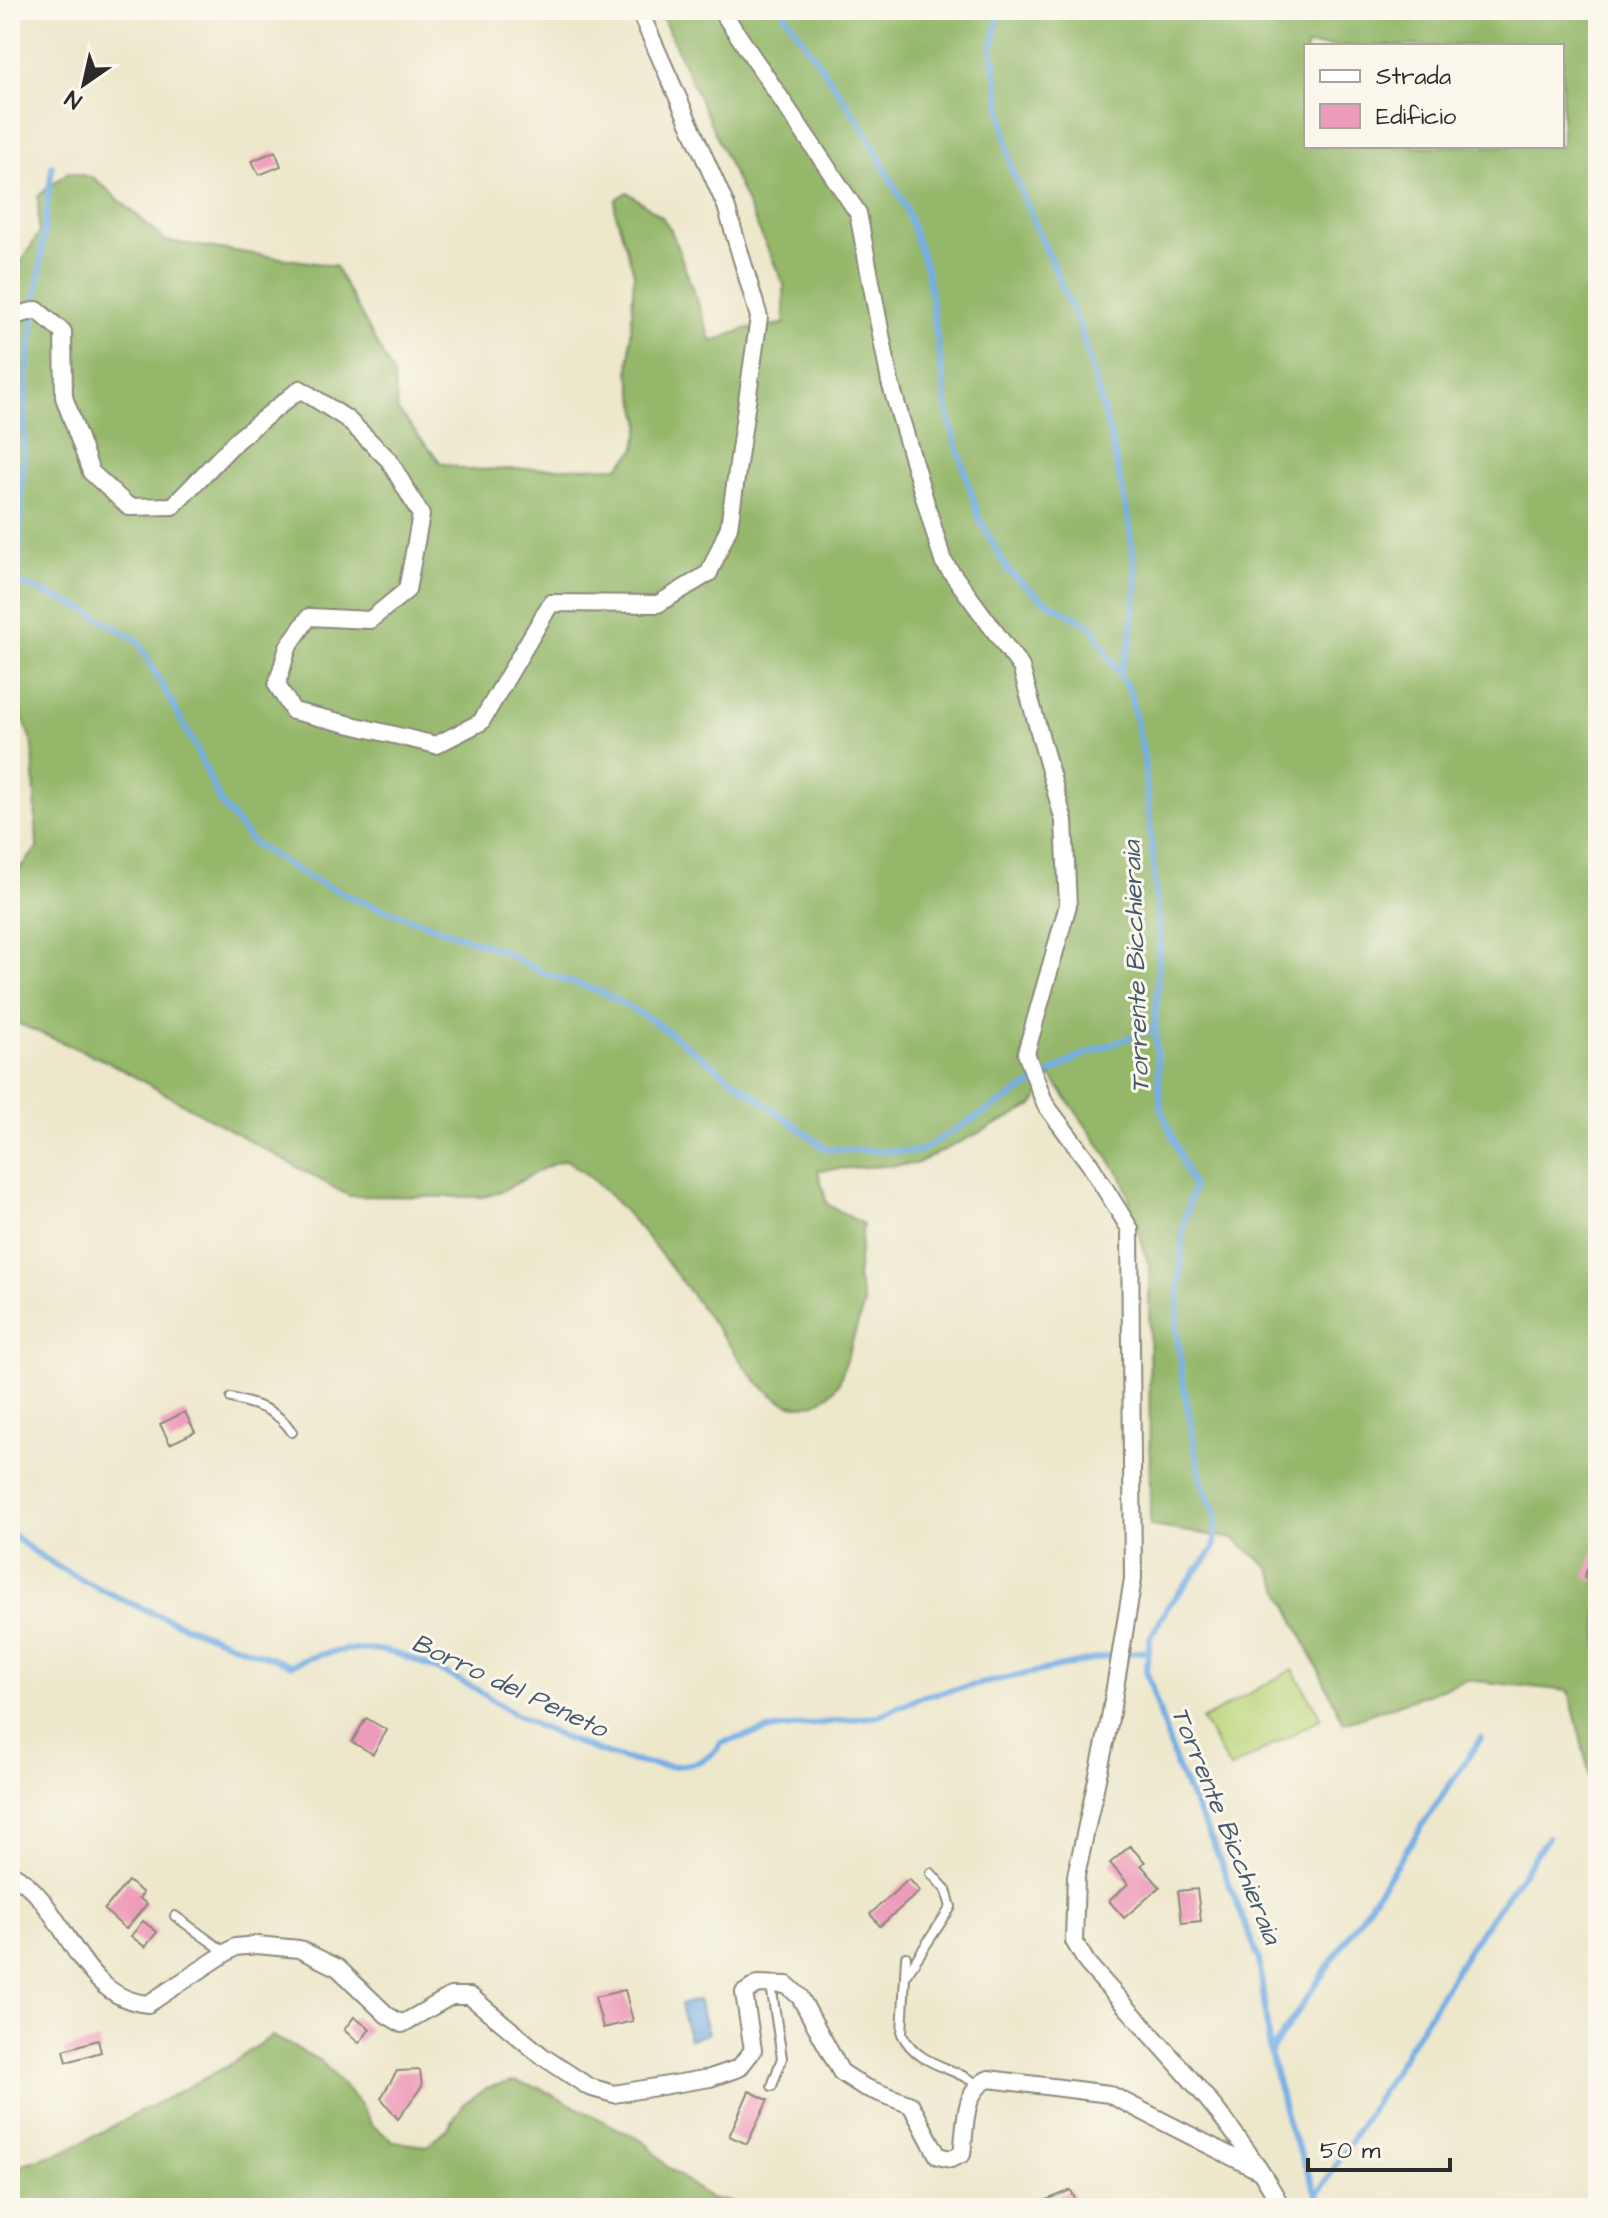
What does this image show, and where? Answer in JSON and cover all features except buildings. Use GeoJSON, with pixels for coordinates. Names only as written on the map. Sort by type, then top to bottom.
{"type":"FeatureCollection","features":[{"type":"Feature","properties":{"kind":"street"},"geometry":{"type":"LineString","coordinates":[[10,317],[37,310],[63,332],[64,397],[91,472],[129,507],[173,506],[237,440],[300,389],[347,419],[389,460],[421,515],[407,590],[370,620],[309,617],[288,647],[277,685],[293,711],[436,745],[481,722],[551,603],[658,604],[709,573],[729,527],[759,317],[726,206],[639,10]]}},
{"type":"Feature","properties":{"kind":"street"},"geometry":{"type":"LineString","coordinates":[[721,10],[858,213],[890,382],[943,561],[1021,667],[1064,821],[1068,905],[1026,1053],[1045,1104],[1089,1163],[1130,1229],[1132,1365],[1133,1579],[1109,1724],[1076,1876],[1074,1941],[1087,1963],[1232,2130],[1263,2173],[1282,2208]]}},
{"type":"Feature","properties":{"kind":"street"},"geometry":{"type":"LineString","coordinates":[[10,1873],[29,1886],[82,1962],[118,1995],[138,2003],[148,2004],[235,1947],[257,1945],[299,1949],[338,1968],[387,2015],[402,2024],[451,1996],[470,1996],[542,2056],[589,2087],[614,2094],[710,2078],[739,2068],[753,2050],[744,1993],[758,1984],[787,1985],[800,1997],[841,2072],[864,2087],[911,2105],[938,2156],[951,2159],[962,2154],[970,2095],[977,2084],[989,2079],[1109,2094],[1263,2173]]}},
{"type":"Feature","properties":{"kind":"lane"},"geometry":{"type":"LineString","coordinates":[[231,1398],[282,1417],[292,1432]]}},
{"type":"Feature","properties":{"kind":"lane"},"geometry":{"type":"LineString","coordinates":[[905,1975],[951,1907],[949,1896],[931,1873]]}},
{"type":"Feature","properties":{"kind":"lane"},"geometry":{"type":"LineString","coordinates":[[175,1916],[225,1952]]}},
{"type":"Feature","properties":{"kind":"lane"},"geometry":{"type":"LineString","coordinates":[[906,1957],[902,2034],[908,2045],[923,2059],[977,2084]]}},
{"type":"Feature","properties":{"kind":"lane"},"geometry":{"type":"LineString","coordinates":[[771,1984],[782,2058],[772,2086]]}},
{"type":"Feature","properties":{"kind":"green space"},"geometry":{"type":"Polygon","coordinates":[[[659,10],[1598,10],[1598,1809],[1569,1691],[1467,1680],[1344,1723],[1270,1569],[1235,1539],[1150,1526],[1149,1266],[1123,1179],[1051,1076],[1033,1106],[916,1164],[818,1170],[827,1204],[863,1224],[857,1278],[864,1304],[839,1383],[828,1396],[814,1404],[798,1406],[782,1401],[757,1381],[631,1219],[589,1177],[566,1160],[481,1197],[349,1196],[108,1062],[10,1020],[10,879],[37,849],[33,746],[18,705],[10,701],[10,281],[39,233],[38,196],[68,172],[94,178],[166,241],[335,266],[393,374],[398,411],[441,463],[467,470],[618,467],[635,450],[641,424],[629,373],[634,273],[615,211],[616,199],[627,192],[662,217],[671,230],[712,342],[745,329],[784,324],[784,285],[659,10]]]}},
{"type":"Feature","properties":{"kind":"green space"},"geometry":{"type":"Polygon","coordinates":[[[1293,1669],[1321,1718],[1230,1769],[1202,1720],[1293,1669]]]}},
{"type":"Feature","properties":{"kind":"green space"},"geometry":{"type":"Polygon","coordinates":[[[272,2036],[321,2061],[358,2102],[372,2125],[395,2142],[427,2146],[448,2128],[463,2105],[486,2088],[513,2081],[539,2088],[648,2144],[665,2165],[710,2198],[737,2204],[796,2208],[10,2208],[10,2168],[65,2151],[226,2067],[272,2036]]]}},
{"type":"Feature","properties":{"kind":"water"},"geometry":{"type":"Polygon","coordinates":[[[698,2000],[708,2034],[689,2039],[680,2005],[698,2000]]]}},
{"type":"Feature","properties":{"kind":"waterway","name":"Torrente Bicchieraia"},"geometry":{"type":"LineString","coordinates":[[782,10],[861,124],[905,206],[927,271],[949,419],[979,518],[1009,572],[1042,599],[1092,626],[1130,693],[1144,758],[1160,937],[1155,1028],[1161,1108],[1193,1188],[1183,1227],[1177,1331],[1201,1481],[1217,1517],[1214,1549],[1168,1606],[1150,1638],[1146,1670],[1177,1768],[1213,1843],[1259,1959],[1270,2053],[1289,2127],[1323,2208]]}},
{"type":"Feature","properties":{"kind":"waterway"},"geometry":{"type":"LineString","coordinates":[[1000,10],[992,47],[1011,168],[1081,330],[1112,443],[1129,522],[1137,584],[1130,646],[1119,673]]}},
{"type":"Feature","properties":{"kind":"waterway"},"geometry":{"type":"LineString","coordinates":[[18,582],[27,376],[52,166]]}},
{"type":"Feature","properties":{"kind":"waterway"},"geometry":{"type":"LineString","coordinates":[[10,579],[85,609],[138,641],[194,744],[222,805],[253,843],[307,877],[355,899],[500,950],[543,973],[602,992],[652,1020],[827,1149],[918,1152],[1078,1057],[1155,1028]]}},
{"type":"Feature","properties":{"kind":"waterway","name":"Borro del Peneto"},"geometry":{"type":"LineString","coordinates":[[10,1532],[35,1552],[103,1591],[260,1654],[291,1665],[341,1651],[367,1649],[393,1653],[463,1682],[559,1736],[621,1758],[652,1764],[681,1765],[705,1759],[721,1743],[767,1730],[878,1716],[924,1696],[1119,1654],[1149,1651]]}},
{"type":"Feature","properties":{"kind":"waterway"},"geometry":{"type":"LineString","coordinates":[[1270,2053],[1481,1738]]}},
{"type":"Feature","properties":{"kind":"waterway"},"geometry":{"type":"LineString","coordinates":[[1317,2196],[1471,1946],[1548,1837]]}}]}
